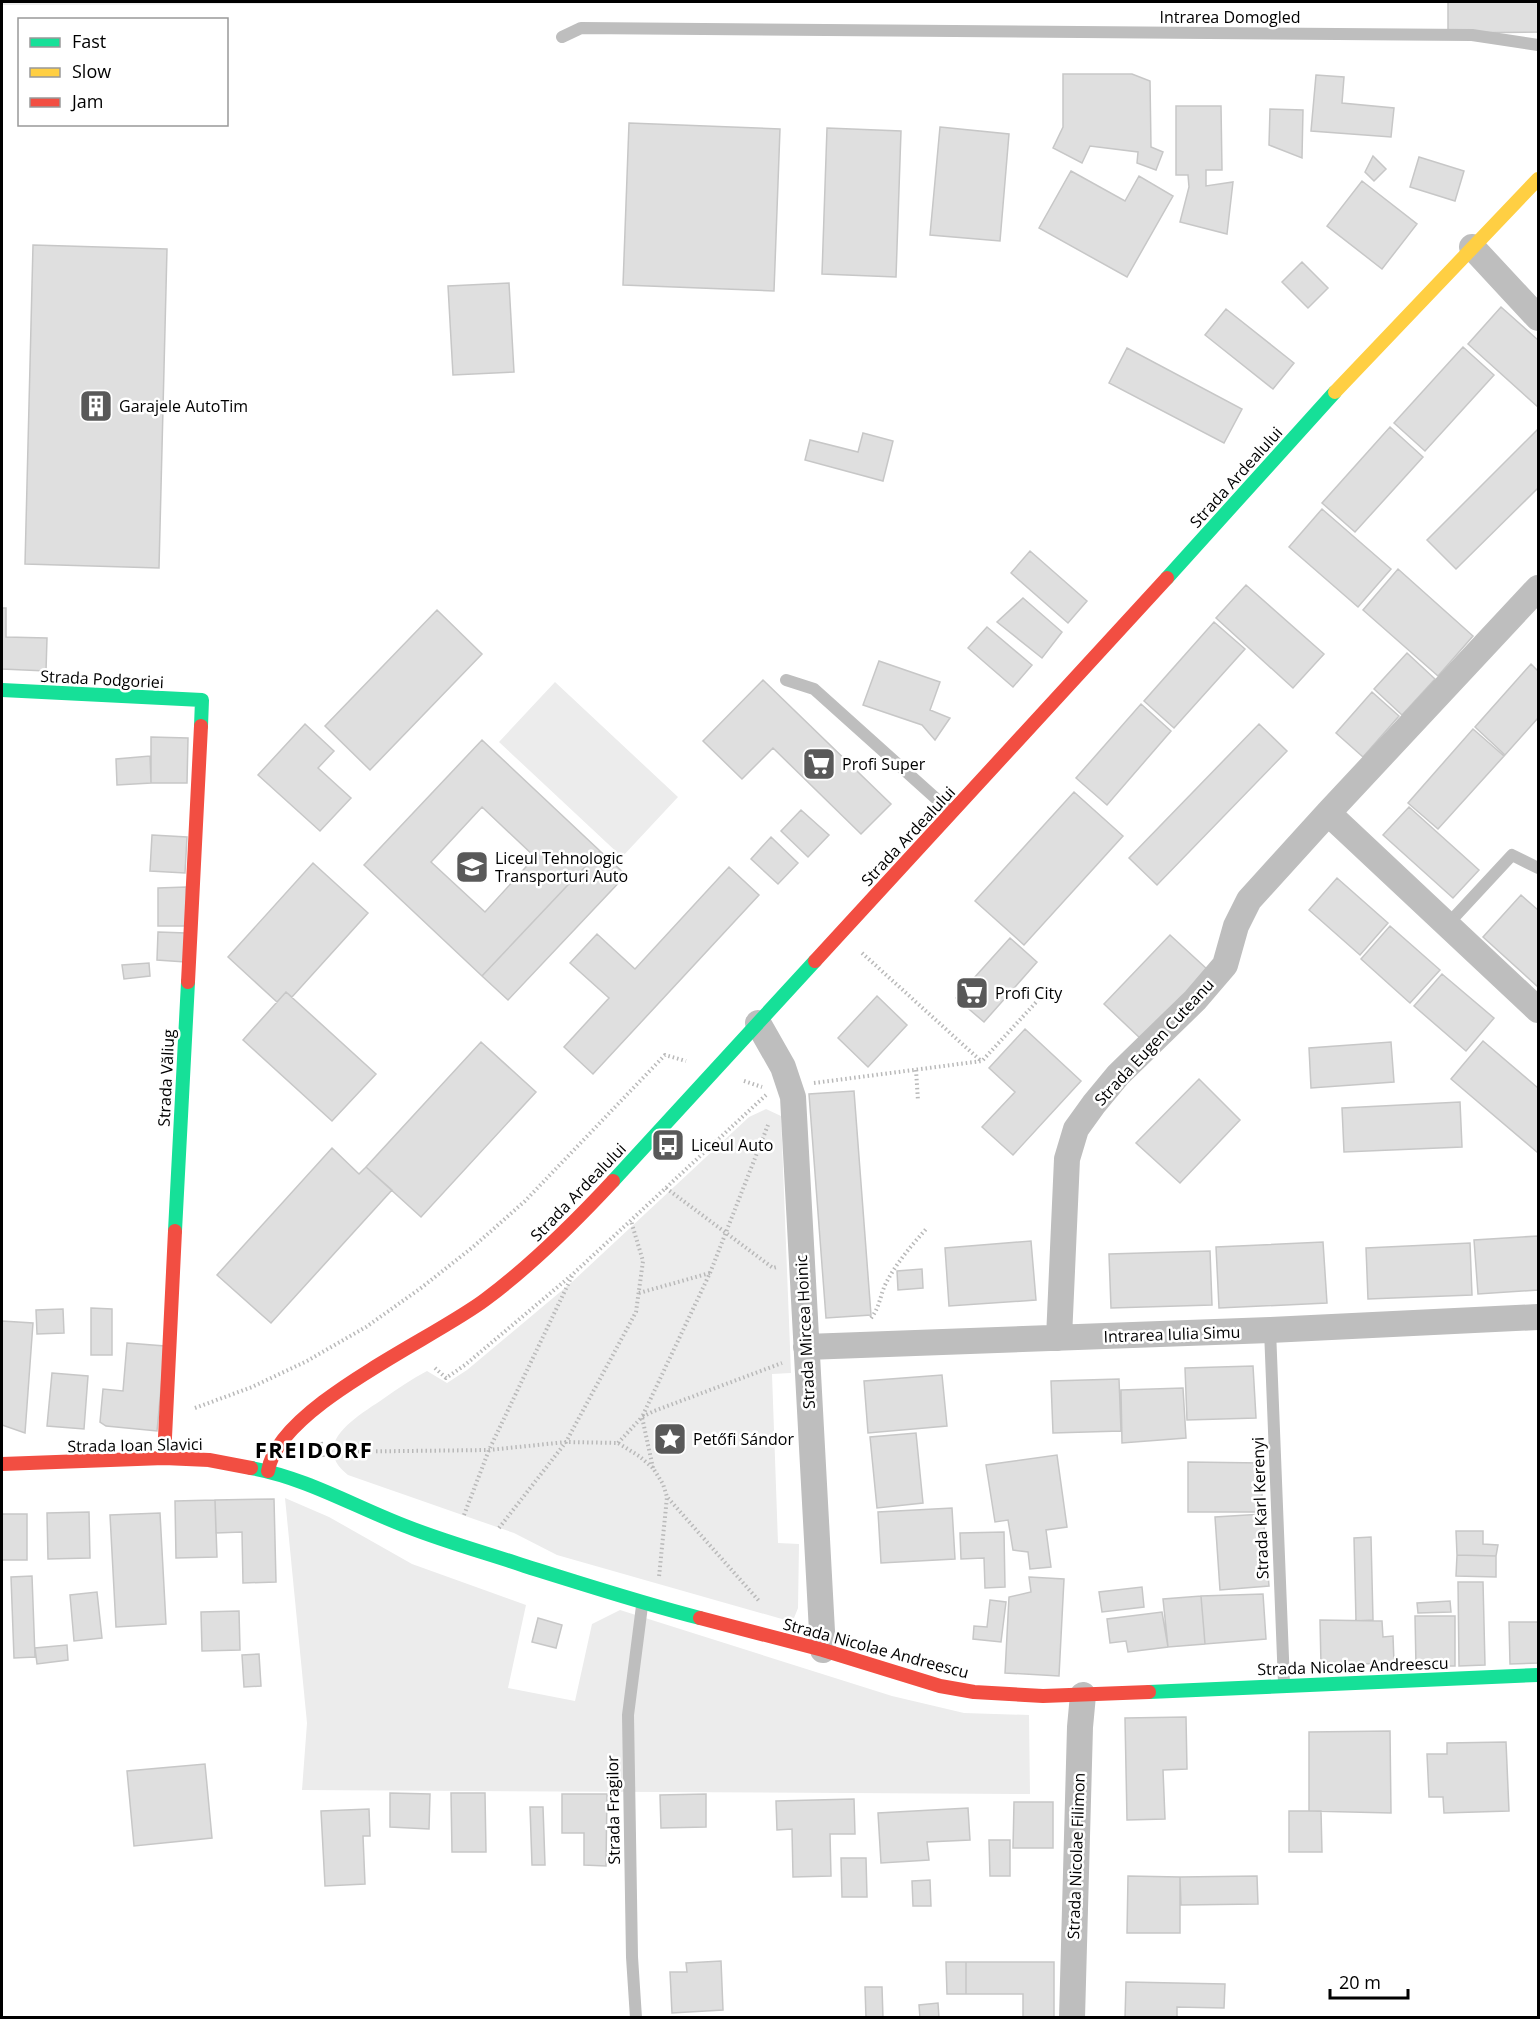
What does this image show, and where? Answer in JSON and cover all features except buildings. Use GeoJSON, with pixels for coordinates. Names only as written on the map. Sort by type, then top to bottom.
{"type":"FeatureCollection","features":[{"type":"Feature","properties":{"kind":"street","name":"Strada Ardealului"},"geometry":{"type":"LineString","coordinates":[[268,1470],[271,1457],[299,1420],[335,1394],[475,1308],[532,1262],[577,1220],[1132,617],[1323,405],[1539,179]]}},
{"type":"Feature","properties":{"kind":"street"},"geometry":{"type":"LineString","coordinates":[[1472,247],[1539,318]]}},
{"type":"Feature","properties":{"kind":"street","name":"Strada Eugen Cuteanu"},"geometry":{"type":"LineString","coordinates":[[1059,1338],[1067,1159],[1076,1129],[1118,1075],[1195,1000],[1225,964],[1236,926],[1249,900],[1539,588]]}},
{"type":"Feature","properties":{"kind":"street","name":"Strada Podgoriei"},"geometry":{"type":"LineString","coordinates":[[2,690],[202,700]]}},
{"type":"Feature","properties":{"kind":"street","name":"Strada Văliug"},"geometry":{"type":"LineString","coordinates":[[164,1458],[202,700]]}},
{"type":"Feature","properties":{"kind":"street"},"geometry":{"type":"LineString","coordinates":[[1328,813],[1539,1010]]}},
{"type":"Feature","properties":{"kind":"street","name":"Strada Mircea Hoinic"},"geometry":{"type":"LineString","coordinates":[[758,1023],[783,1067],[793,1097],[801,1264],[797,1354],[823,1650]]}},
{"type":"Feature","properties":{"kind":"street","name":"Intrarea Iulia Simu"},"geometry":{"type":"LineString","coordinates":[[797,1354],[841,1346],[1270,1330],[1539,1317]]}},
{"type":"Feature","properties":{"kind":"street","name":"Strada Ioan Slavici"},"geometry":{"type":"LineString","coordinates":[[2,1464],[164,1458],[209,1460],[268,1470]]}},
{"type":"Feature","properties":{"kind":"street","name":"Strada Nicolae Andreescu"},"geometry":{"type":"LineString","coordinates":[[268,1470],[307,1483],[408,1527],[642,1603],[823,1650],[940,1686],[974,1692],[1043,1696],[1083,1695],[1539,1675]]}},
{"type":"Feature","properties":{"kind":"street","name":"Strada Nicolae Filimon"},"geometry":{"type":"LineString","coordinates":[[1072,2018],[1080,1727],[1083,1695]]}},
{"type":"Feature","properties":{"kind":"lane","name":"Intrarea Domogled"},"geometry":{"type":"LineString","coordinates":[[562,36],[581,28],[1472,35],[1539,45]]}},
{"type":"Feature","properties":{"kind":"lane"},"geometry":{"type":"LineString","coordinates":[[786,680],[814,689],[952,812]]}},
{"type":"Feature","properties":{"kind":"lane"},"geometry":{"type":"LineString","coordinates":[[1448,925],[1512,855],[1539,868]]}},
{"type":"Feature","properties":{"kind":"lane","name":"Strada Karl Kerenyi"},"geometry":{"type":"LineString","coordinates":[[1270,1330],[1284,1685]]}},
{"type":"Feature","properties":{"kind":"lane","name":"Strada Fragilor"},"geometry":{"type":"LineString","coordinates":[[636,2018],[632,1957],[628,1715],[642,1603]]}},
{"type":"Feature","properties":{"kind":"path"},"geometry":{"type":"LineString","coordinates":[[840,933],[982,1061]]}},
{"type":"Feature","properties":{"kind":"path"},"geometry":{"type":"LineString","coordinates":[[790,1086],[982,1061],[1039,999]]}},
{"type":"Feature","properties":{"kind":"path"},"geometry":{"type":"LineString","coordinates":[[166,1419],[252,1387],[307,1361],[366,1327],[421,1288],[525,1200],[665,1055],[772,1090],[573,1275],[465,1365],[446,1378],[430,1363]]}},
{"type":"Feature","properties":{"kind":"path"},"geometry":{"type":"LineString","coordinates":[[916,1070],[918,1101]]}},
{"type":"Feature","properties":{"kind":"path"},"geometry":{"type":"LineString","coordinates":[[653,1468],[642,1418],[710,1273],[771,1118]]}},
{"type":"Feature","properties":{"kind":"path"},"geometry":{"type":"LineString","coordinates":[[666,1188],[773,1268],[801,1264]]}},
{"type":"Feature","properties":{"kind":"path"},"geometry":{"type":"LineString","coordinates":[[505,1533],[497,1531],[566,1442],[636,1312],[644,1261],[631,1221]]}},
{"type":"Feature","properties":{"kind":"path"},"geometry":{"type":"LineString","coordinates":[[841,1346],[871,1319],[877,1310],[885,1285],[902,1256],[927,1228]]}},
{"type":"Feature","properties":{"kind":"path"},"geometry":{"type":"LineString","coordinates":[[639,1293],[710,1273]]}},
{"type":"Feature","properties":{"kind":"path"},"geometry":{"type":"LineString","coordinates":[[471,1521],[462,1518],[489,1450],[573,1275]]}},
{"type":"Feature","properties":{"kind":"path"},"geometry":{"type":"LineString","coordinates":[[618,1443],[642,1418],[654,1411],[797,1354]]}},
{"type":"Feature","properties":{"kind":"path"},"geometry":{"type":"LineString","coordinates":[[324,1432],[321,1442],[324,1461]]}},
{"type":"Feature","properties":{"kind":"path"},"geometry":{"type":"LineString","coordinates":[[322,1452],[489,1450],[566,1442],[618,1443],[653,1468],[663,1484],[667,1497],[659,1578]]}},
{"type":"Feature","properties":{"kind":"path"},"geometry":{"type":"LineString","coordinates":[[667,1497],[766,1609]]}},
{"type":"Feature","properties":{"kind":"shaded area"},"geometry":{"type":"Polygon","coordinates":[[[2,2],[454,2],[454,3],[2,5],[2,2]]]}},
{"type":"Feature","properties":{"kind":"shaded area"},"geometry":{"type":"Polygon","coordinates":[[[555,682],[678,797],[622,857],[499,742],[555,682]]]}},
{"type":"Feature","properties":{"kind":"shaded area"},"geometry":{"type":"Polygon","coordinates":[[[766,1109],[781,1116],[791,1373],[772,1374],[778,1543],[799,1544],[798,1608],[794,1618],[789,1621],[557,1555],[514,1533],[348,1475],[337,1464],[333,1452],[335,1442],[350,1422],[427,1371],[447,1383],[467,1370],[572,1282],[749,1117],[766,1109]]]}},
{"type":"Feature","properties":{"kind":"shaded area"},"geometry":{"type":"Polygon","coordinates":[[[285,1498],[329,1517],[412,1564],[526,1605],[508,1688],[575,1701],[592,1624],[620,1610],[892,1696],[964,1713],[1029,1715],[1030,1794],[302,1790],[307,1723],[285,1498]]]}},
{"type":"Feature","properties":{"kind":"traffic: fast"},"geometry":{"type":"LineString","coordinates":[[1167,578],[1335,392]]}},
{"type":"Feature","properties":{"kind":"traffic: fast"},"geometry":{"type":"LineString","coordinates":[[2,690],[202,700],[201,726]]}},
{"type":"Feature","properties":{"kind":"traffic: fast"},"geometry":{"type":"LineString","coordinates":[[613,1181],[815,961]]}},
{"type":"Feature","properties":{"kind":"traffic: fast"},"geometry":{"type":"LineString","coordinates":[[175,1231],[188,982]]}},
{"type":"Feature","properties":{"kind":"traffic: fast"},"geometry":{"type":"LineString","coordinates":[[251,1468],[311,1486],[451,1543],[700,1618]]}},
{"type":"Feature","properties":{"kind":"traffic: fast"},"geometry":{"type":"LineString","coordinates":[[1149,1692],[1538,1675]]}},
{"type":"Feature","properties":{"kind":"traffic: slow"},"geometry":{"type":"LineString","coordinates":[[1335,392],[1538,179]]}},
{"type":"Feature","properties":{"kind":"traffic: jam"},"geometry":{"type":"LineString","coordinates":[[815,961],[1167,578]]}},
{"type":"Feature","properties":{"kind":"traffic: jam"},"geometry":{"type":"LineString","coordinates":[[188,982],[201,726]]}},
{"type":"Feature","properties":{"kind":"traffic: jam"},"geometry":{"type":"LineString","coordinates":[[268,1471],[278,1447],[299,1422],[361,1376],[486,1299],[552,1243],[613,1181]]}},
{"type":"Feature","properties":{"kind":"traffic: jam"},"geometry":{"type":"LineString","coordinates":[[164,1458],[175,1231]]}},
{"type":"Feature","properties":{"kind":"traffic: jam"},"geometry":{"type":"LineString","coordinates":[[2,1464],[164,1458],[209,1460],[251,1468]]}},
{"type":"Feature","properties":{"kind":"traffic: jam"},"geometry":{"type":"LineString","coordinates":[[700,1618],[823,1650],[940,1686],[974,1692],[1043,1696],[1149,1692]]}},
{"type":"Feature","properties":{"kind":"place","name":"Garajele AutoTim"},"geometry":{"type":"Point","coordinates":[96,406]}},
{"type":"Feature","properties":{"kind":"place","name":"Profi Super"},"geometry":{"type":"Point","coordinates":[819,764]}},
{"type":"Feature","properties":{"kind":"place","name":"Liceul Tehnologic Transporturi Auto"},"geometry":{"type":"Point","coordinates":[472,867]}},
{"type":"Feature","properties":{"kind":"place","name":"Profi City"},"geometry":{"type":"Point","coordinates":[972,993]}},
{"type":"Feature","properties":{"kind":"place","name":"Liceul Auto"},"geometry":{"type":"Point","coordinates":[668,1145]}},
{"type":"Feature","properties":{"kind":"place","name":"Petőfi Sándor"},"geometry":{"type":"Point","coordinates":[670,1439]}},
{"type":"Feature","properties":{"kind":"district","name":"FREIDORF"},"geometry":{"type":"Point","coordinates":[314,1450]}}]}
